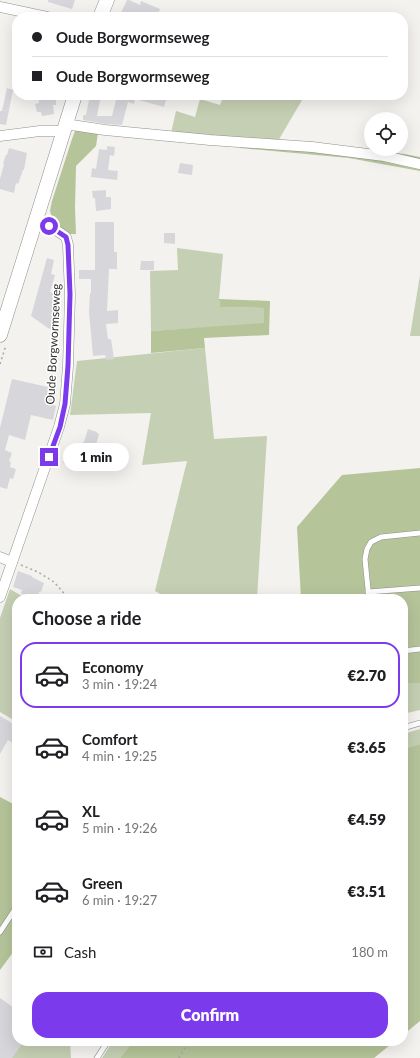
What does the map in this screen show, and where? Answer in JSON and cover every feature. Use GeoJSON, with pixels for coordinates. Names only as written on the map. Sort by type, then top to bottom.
{"type":"FeatureCollection","features":[{"type":"Feature","properties":{"kind":"main road"},"geometry":{"type":"LineString","coordinates":[[102,12],[107,0]]}},
{"type":"Feature","properties":{"kind":"main road"},"geometry":{"type":"LineString","coordinates":[[0,335],[73,100]]}},
{"type":"Feature","properties":{"kind":"street"},"geometry":{"type":"LineString","coordinates":[[0,7],[24,12]]}},
{"type":"Feature","properties":{"kind":"street"},"geometry":{"type":"LineString","coordinates":[[0,136],[65,127],[312,148],[384,156],[420,164]]}},
{"type":"Feature","properties":{"kind":"street","name":"Oude Borgwormseweg"},"geometry":{"type":"LineString","coordinates":[[0,597],[60,427],[65,404],[70,294],[68,245],[66,237],[36,220]]}},
{"type":"Feature","properties":{"kind":"street"},"geometry":{"type":"LineString","coordinates":[[0,557],[12,562]]}},
{"type":"Feature","properties":{"kind":"lane"},"geometry":{"type":"LineString","coordinates":[[420,533],[381,537],[371,542],[367,549],[366,558],[368,592],[420,588]]}},
{"type":"Feature","properties":{"kind":"lane"},"geometry":{"type":"LineString","coordinates":[[408,650],[420,650]]}},
{"type":"Feature","properties":{"kind":"lane"},"geometry":{"type":"LineString","coordinates":[[408,727],[420,723]]}},
{"type":"Feature","properties":{"kind":"lane"},"geometry":{"type":"LineString","coordinates":[[0,932],[12,914]]}},
{"type":"Feature","properties":{"kind":"lane"},"geometry":{"type":"LineString","coordinates":[[97,1058],[105,1046]]}},
{"type":"Feature","properties":{"kind":"path"},"geometry":{"type":"LineString","coordinates":[[12,562],[38,572],[54,582],[65,594]]}},
{"type":"Feature","properties":{"kind":"path"},"geometry":{"type":"LineString","coordinates":[[179,1058],[186,1046]]}},
{"type":"Feature","properties":{"kind":"green space"},"geometry":{"type":"Polygon","coordinates":[[[200,100],[220,105],[222,100],[302,100],[278,141],[171,133],[176,111],[195,117],[200,100]]]}},
{"type":"Feature","properties":{"kind":"green space"},"geometry":{"type":"Polygon","coordinates":[[[82,130],[98,133],[96,146],[76,166],[76,234],[70,234],[54,224],[50,211],[75,131],[82,130]]]}},
{"type":"Feature","properties":{"kind":"green space"},"geometry":{"type":"Polygon","coordinates":[[[241,140],[278,141],[364,150],[364,156],[408,156],[408,155],[420,157],[420,171],[349,158],[240,148],[241,140]]]}},
{"type":"Feature","properties":{"kind":"green space"},"geometry":{"type":"Polygon","coordinates":[[[177,248],[223,254],[219,299],[220,307],[264,308],[264,324],[151,331],[150,271],[178,270],[177,248]]]}},
{"type":"Feature","properties":{"kind":"green space"},"geometry":{"type":"Polygon","coordinates":[[[420,275],[420,336],[410,336],[420,275]]]}},
{"type":"Feature","properties":{"kind":"green space"},"geometry":{"type":"Polygon","coordinates":[[[219,299],[270,301],[269,335],[204,338],[205,348],[151,353],[151,331],[264,323],[264,308],[220,307],[219,299]]]}},
{"type":"Feature","properties":{"kind":"green space"},"geometry":{"type":"Polygon","coordinates":[[[205,348],[214,439],[267,436],[257,594],[160,594],[155,591],[187,461],[142,465],[151,413],[70,415],[77,361],[205,348]]]}},
{"type":"Feature","properties":{"kind":"green space"},"geometry":{"type":"Polygon","coordinates":[[[420,468],[420,683],[408,683],[408,594],[301,594],[297,527],[342,475],[420,468]]]}},
{"type":"Feature","properties":{"kind":"green space"},"geometry":{"type":"Polygon","coordinates":[[[10,589],[18,594],[12,594],[12,719],[0,712],[0,618],[10,589]]]}},
{"type":"Feature","properties":{"kind":"green space"},"geometry":{"type":"Polygon","coordinates":[[[408,683],[420,683],[420,710],[408,713],[408,683]]]}},
{"type":"Feature","properties":{"kind":"green space"},"geometry":{"type":"Polygon","coordinates":[[[420,729],[420,744],[408,747],[408,733],[420,729]]]}},
{"type":"Feature","properties":{"kind":"green space"},"geometry":{"type":"Polygon","coordinates":[[[420,744],[420,1021],[408,1031],[408,747],[420,744]]]}},
{"type":"Feature","properties":{"kind":"green space"},"geometry":{"type":"Polygon","coordinates":[[[0,797],[12,803],[12,954],[0,970],[0,797]]]}},
{"type":"Feature","properties":{"kind":"green space"},"geometry":{"type":"Polygon","coordinates":[[[19,1046],[70,1046],[71,1058],[11,1058],[19,1046]]]}},
{"type":"Feature","properties":{"kind":"green space"},"geometry":{"type":"Polygon","coordinates":[[[110,1046],[129,1046],[120,1058],[102,1058],[110,1046]]]}},
{"type":"Feature","properties":{"kind":"green space"},"geometry":{"type":"Polygon","coordinates":[[[129,1046],[389,1046],[374,1058],[120,1058],[129,1046]]]}},
{"type":"Feature","properties":{"kind":"building"},"geometry":{"type":"Polygon","coordinates":[[[48,0],[75,0],[72,9],[48,2],[48,0]]]}},
{"type":"Feature","properties":{"kind":"building"},"geometry":{"type":"Polygon","coordinates":[[[127,0],[140,5],[141,1],[160,9],[159,12],[121,12],[127,0]]]}},
{"type":"Feature","properties":{"kind":"building"},"geometry":{"type":"Polygon","coordinates":[[[7,88],[12,90],[6,125],[0,124],[0,111],[2,111],[7,88]]]}},
{"type":"Feature","properties":{"kind":"building"},"geometry":{"type":"Polygon","coordinates":[[[39,100],[56,100],[56,105],[53,105],[54,114],[42,116],[41,112],[37,112],[35,104],[39,103],[39,100]]]}},
{"type":"Feature","properties":{"kind":"building"},"geometry":{"type":"Polygon","coordinates":[[[89,100],[100,100],[97,116],[112,116],[116,100],[135,100],[134,104],[128,102],[122,125],[83,120],[83,115],[86,115],[89,100]]]}},
{"type":"Feature","properties":{"kind":"building"},"geometry":{"type":"Polygon","coordinates":[[[139,100],[166,100],[164,107],[139,100]]]}},
{"type":"Feature","properties":{"kind":"building"},"geometry":{"type":"Polygon","coordinates":[[[107,146],[115,147],[114,156],[110,155],[108,170],[118,171],[117,180],[91,177],[92,168],[96,169],[99,149],[107,150],[107,146]]]}},
{"type":"Feature","properties":{"kind":"building"},"geometry":{"type":"Polygon","coordinates":[[[9,148],[27,153],[24,170],[18,184],[16,183],[14,193],[0,189],[3,163],[9,148]]]}},
{"type":"Feature","properties":{"kind":"building"},"geometry":{"type":"Polygon","coordinates":[[[180,163],[193,165],[192,175],[178,173],[180,163]]]}},
{"type":"Feature","properties":{"kind":"building"},"geometry":{"type":"Polygon","coordinates":[[[106,190],[106,197],[111,197],[111,209],[96,211],[95,198],[93,198],[92,191],[106,190]]]}},
{"type":"Feature","properties":{"kind":"building"},"geometry":{"type":"Polygon","coordinates":[[[95,222],[114,222],[114,252],[117,252],[117,269],[109,269],[107,311],[118,310],[118,323],[106,324],[108,339],[111,339],[114,359],[106,360],[105,355],[93,356],[89,312],[91,279],[79,279],[79,270],[95,270],[95,222]]]}},
{"type":"Feature","properties":{"kind":"building"},"geometry":{"type":"Polygon","coordinates":[[[164,233],[175,233],[175,244],[164,243],[164,233]]]}},
{"type":"Feature","properties":{"kind":"building"},"geometry":{"type":"Polygon","coordinates":[[[47,258],[54,260],[51,274],[55,275],[50,292],[55,293],[53,299],[55,299],[53,310],[55,311],[53,318],[59,320],[56,331],[48,328],[31,316],[47,258]]]}},
{"type":"Feature","properties":{"kind":"building"},"geometry":{"type":"Polygon","coordinates":[[[141,261],[154,261],[154,270],[140,270],[141,261]]]}},
{"type":"Feature","properties":{"kind":"building"},"geometry":{"type":"Polygon","coordinates":[[[12,379],[57,389],[53,405],[56,406],[53,420],[31,415],[25,440],[9,435],[5,450],[12,453],[9,461],[11,462],[10,467],[16,469],[13,479],[10,478],[7,489],[0,487],[0,428],[12,379]]]}},
{"type":"Feature","properties":{"kind":"building"},"geometry":{"type":"Polygon","coordinates":[[[88,429],[99,434],[94,452],[92,451],[88,465],[79,462],[78,466],[73,464],[72,466],[63,463],[66,453],[78,457],[88,429]]]}},
{"type":"Feature","properties":{"kind":"building"},"geometry":{"type":"Polygon","coordinates":[[[18,571],[32,576],[44,583],[41,592],[40,591],[38,594],[22,594],[21,593],[22,590],[13,587],[18,571]]]}},
{"type":"Feature","properties":{"kind":"building"},"geometry":{"type":"Polygon","coordinates":[[[0,716],[12,723],[12,743],[8,740],[0,754],[0,716]]]}},
{"type":"Feature","properties":{"kind":"building"},"geometry":{"type":"Polygon","coordinates":[[[0,998],[12,1006],[12,1046],[20,1046],[12,1058],[0,1058],[0,998]]]}},
{"type":"Feature","properties":{"kind":"route"},"geometry":{"type":"LineString","coordinates":[[49,226],[66,237],[68,245],[70,294],[68,366],[65,404],[60,427],[49,457]]}}]}
